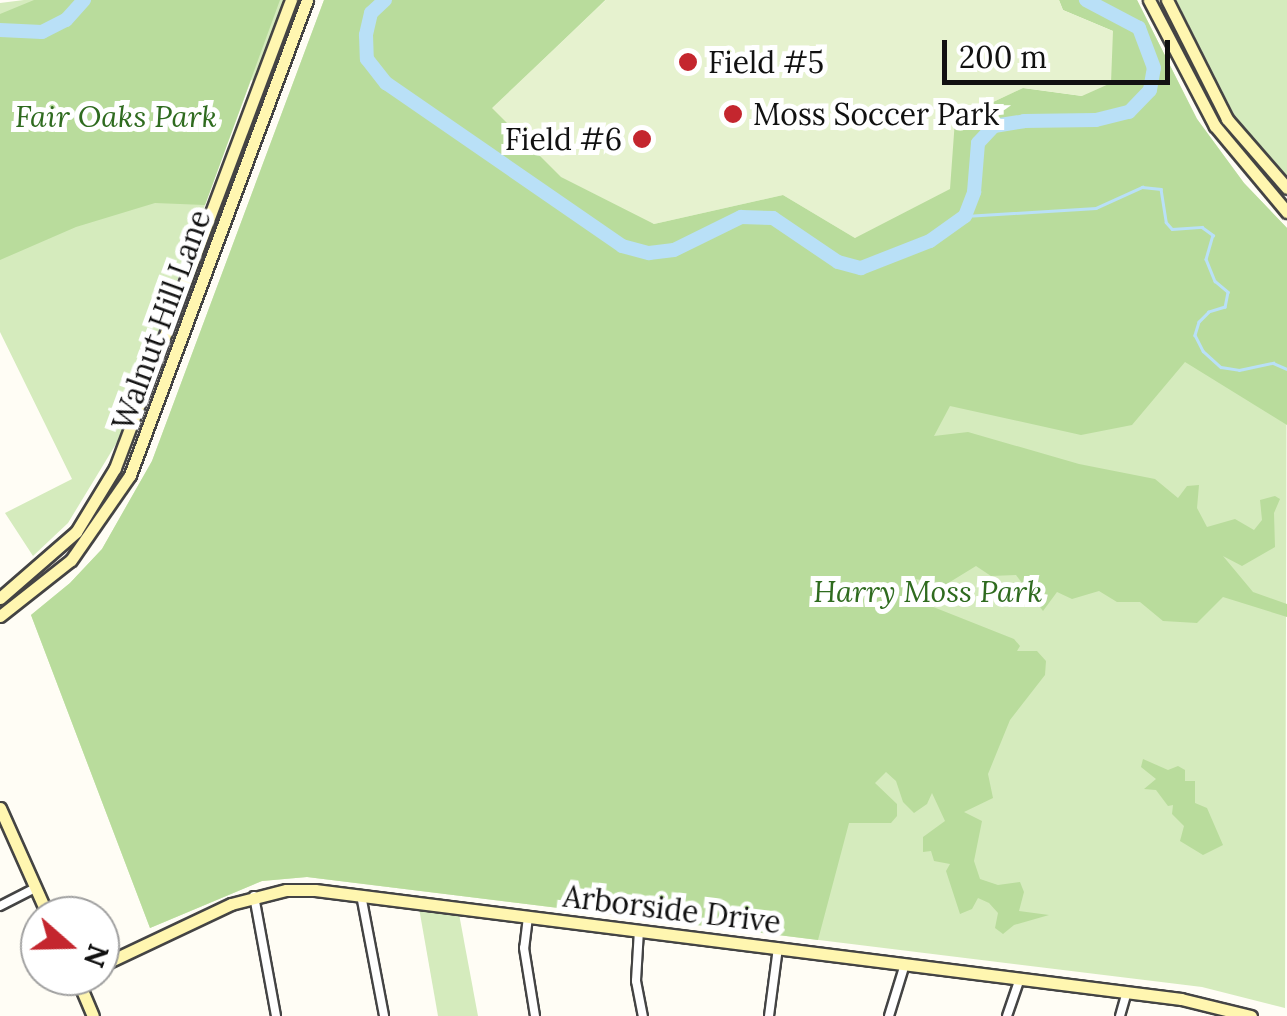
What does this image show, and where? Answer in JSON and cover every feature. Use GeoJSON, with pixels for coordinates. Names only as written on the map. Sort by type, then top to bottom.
{"type":"FeatureCollection","features":[{"type":"Feature","properties":{"kind":"main road","name":"Walnut Hill Lane"},"geometry":{"type":"LineString","coordinates":[[187,302],[252,104],[292,0]]}},
{"type":"Feature","properties":{"kind":"main road","name":"Walnut Hill Lane"},"geometry":{"type":"LineString","coordinates":[[0,616],[50,580],[92,535],[130,475],[136,439],[187,302],[307,0]]}},
{"type":"Feature","properties":{"kind":"main road"},"geometry":{"type":"LineString","coordinates":[[1149,0],[1215,126],[1287,212]]}},
{"type":"Feature","properties":{"kind":"main road"},"geometry":{"type":"LineString","coordinates":[[1167,0],[1227,119],[1287,188]]}},
{"type":"Feature","properties":{"kind":"main road","name":"Walnut Hill Lane"},"geometry":{"type":"LineString","coordinates":[[0,598],[76,532],[136,439]]}},
{"type":"Feature","properties":{"kind":"main road"},"geometry":{"type":"LineString","coordinates":[[0,808],[39,896]]}},
{"type":"Feature","properties":{"kind":"main road","name":"Arborside Drive"},"geometry":{"type":"LineString","coordinates":[[120,957],[254,896],[286,890],[361,895],[1128,992],[1251,1016]]}},
{"type":"Feature","properties":{"kind":"street"},"geometry":{"type":"LineString","coordinates":[[0,906],[36,888]]}},
{"type":"Feature","properties":{"kind":"street"},"geometry":{"type":"LineString","coordinates":[[361,895],[384,1016]]}},
{"type":"Feature","properties":{"kind":"street"},"geometry":{"type":"LineString","coordinates":[[254,896],[276,1016]]}},
{"type":"Feature","properties":{"kind":"street"},"geometry":{"type":"LineString","coordinates":[[528,916],[524,948],[535,1016]]}},
{"type":"Feature","properties":{"kind":"street"},"geometry":{"type":"LineString","coordinates":[[639,930],[636,964],[643,1016]]}},
{"type":"Feature","properties":{"kind":"street"},"geometry":{"type":"LineString","coordinates":[[769,1016],[778,948]]}},
{"type":"Feature","properties":{"kind":"street"},"geometry":{"type":"LineString","coordinates":[[890,1016],[904,964]]}},
{"type":"Feature","properties":{"kind":"street"},"geometry":{"type":"LineString","coordinates":[[1008,1016],[1020,978]]}},
{"type":"Feature","properties":{"kind":"street"},"geometry":{"type":"LineString","coordinates":[[1120,1016],[1128,992]]}},
{"type":"Feature","properties":{"kind":"green space"},"geometry":{"type":"Polygon","coordinates":[[[34,0],[280,0],[205,205],[155,203],[76,227],[0,260],[0,14],[34,0]]]}},
{"type":"Feature","properties":{"kind":"green space","name":"Fair Oaks Park"},"geometry":{"type":"Polygon","coordinates":[[[299,0],[267,85],[251,80],[119,439],[68,523],[33,556],[5,513],[72,479],[0,332],[0,3],[299,0]]]}},
{"type":"Feature","properties":{"kind":"green space","name":"Harry Moss Park"},"geometry":{"type":"Polygon","coordinates":[[[324,0],[606,0],[493,108],[1023,88],[1082,96],[1113,31],[1063,10],[1059,0],[1137,0],[1197,119],[1244,183],[1287,228],[1285,1008],[1202,987],[307,877],[262,881],[150,928],[31,615],[70,583],[102,549],[152,461],[324,0]]]}},
{"type":"Feature","properties":{"kind":"green space","name":"Harry Moss Park"},"geometry":{"type":"Polygon","coordinates":[[[324,0],[605,0],[493,108],[654,224],[783,195],[855,238],[955,120],[1023,88],[1082,96],[1113,31],[1063,10],[1059,0],[1137,0],[1197,119],[1244,183],[1287,228],[1287,425],[1185,362],[1132,425],[1081,435],[950,406],[934,436],[968,432],[1079,464],[1155,479],[1178,498],[1187,486],[1199,485],[1197,508],[1207,527],[1235,519],[1254,530],[1262,520],[1260,500],[1275,496],[1280,499],[1274,513],[1275,547],[1242,566],[1223,556],[1253,592],[1287,604],[1287,617],[1223,597],[1197,623],[1163,621],[1140,602],[1117,602],[1099,591],[1072,599],[1057,592],[1043,611],[1016,575],[991,576],[976,566],[945,585],[916,579],[920,586],[903,595],[1014,639],[1020,646],[1017,651],[1037,651],[1046,661],[1045,675],[1010,720],[988,774],[993,798],[964,812],[982,821],[974,861],[980,879],[998,885],[1020,882],[1024,892],[1019,911],[1049,915],[1014,925],[1003,934],[995,928],[998,913],[989,903],[978,898],[972,909],[960,914],[946,871],[950,864],[934,861],[931,851],[923,852],[923,837],[945,821],[932,793],[927,804],[914,813],[903,802],[896,781],[886,772],[875,783],[897,804],[897,816],[891,823],[849,823],[818,940],[307,877],[262,881],[150,928],[31,615],[70,583],[102,549],[152,461],[324,0]]]}},
{"type":"Feature","properties":{"kind":"green space","name":"Moss Soccer Park"},"geometry":{"type":"Polygon","coordinates":[[[606,0],[1059,0],[1063,10],[1113,31],[1111,83],[1082,96],[1023,88],[955,120],[950,189],[855,238],[783,195],[654,224],[561,177],[492,108],[606,0]]]}},
{"type":"Feature","properties":{"kind":"green space"},"geometry":{"type":"Polygon","coordinates":[[[1176,0],[1287,0],[1287,177],[1234,115],[1176,0]]]}},
{"type":"Feature","properties":{"kind":"green space"},"geometry":{"type":"Polygon","coordinates":[[[1143,759],[1168,770],[1178,766],[1185,770],[1185,781],[1195,781],[1195,803],[1207,808],[1223,845],[1203,855],[1180,841],[1184,826],[1172,814],[1173,805],[1168,806],[1156,790],[1144,789],[1156,779],[1141,767],[1143,759]]]}},
{"type":"Feature","properties":{"kind":"green space"},"geometry":{"type":"Polygon","coordinates":[[[419,908],[459,914],[478,1016],[438,1016],[419,908]]]}},
{"type":"Feature","properties":{"kind":"waterway"},"geometry":{"type":"LineString","coordinates":[[0,30],[42,32],[66,20],[84,0]]}},
{"type":"Feature","properties":{"kind":"waterway"},"geometry":{"type":"LineString","coordinates":[[385,0],[371,13],[366,35],[367,59],[386,83],[622,246],[649,253],[674,250],[741,217],[773,218],[838,262],[861,268],[930,241],[965,216],[974,192],[978,143],[994,126],[1024,121],[1096,120],[1129,112],[1150,90],[1154,68],[1139,28],[1086,0]]}},
{"type":"Feature","properties":{"kind":"waterway"},"geometry":{"type":"LineString","coordinates":[[965,216],[1096,208],[1142,187],[1161,189],[1166,222],[1172,229],[1202,227],[1213,235],[1206,259],[1215,281],[1228,292],[1225,307],[1209,312],[1199,322],[1195,335],[1203,351],[1221,367],[1239,370],[1273,363],[1287,369]]}},
{"type":"Feature","properties":{"kind":"place","name":"Field #5"},"geometry":{"type":"Point","coordinates":[688,62]}},
{"type":"Feature","properties":{"kind":"place","name":"Moss Soccer Park"},"geometry":{"type":"Point","coordinates":[733,114]}},
{"type":"Feature","properties":{"kind":"place","name":"Field #6"},"geometry":{"type":"Point","coordinates":[642,139]}}]}
